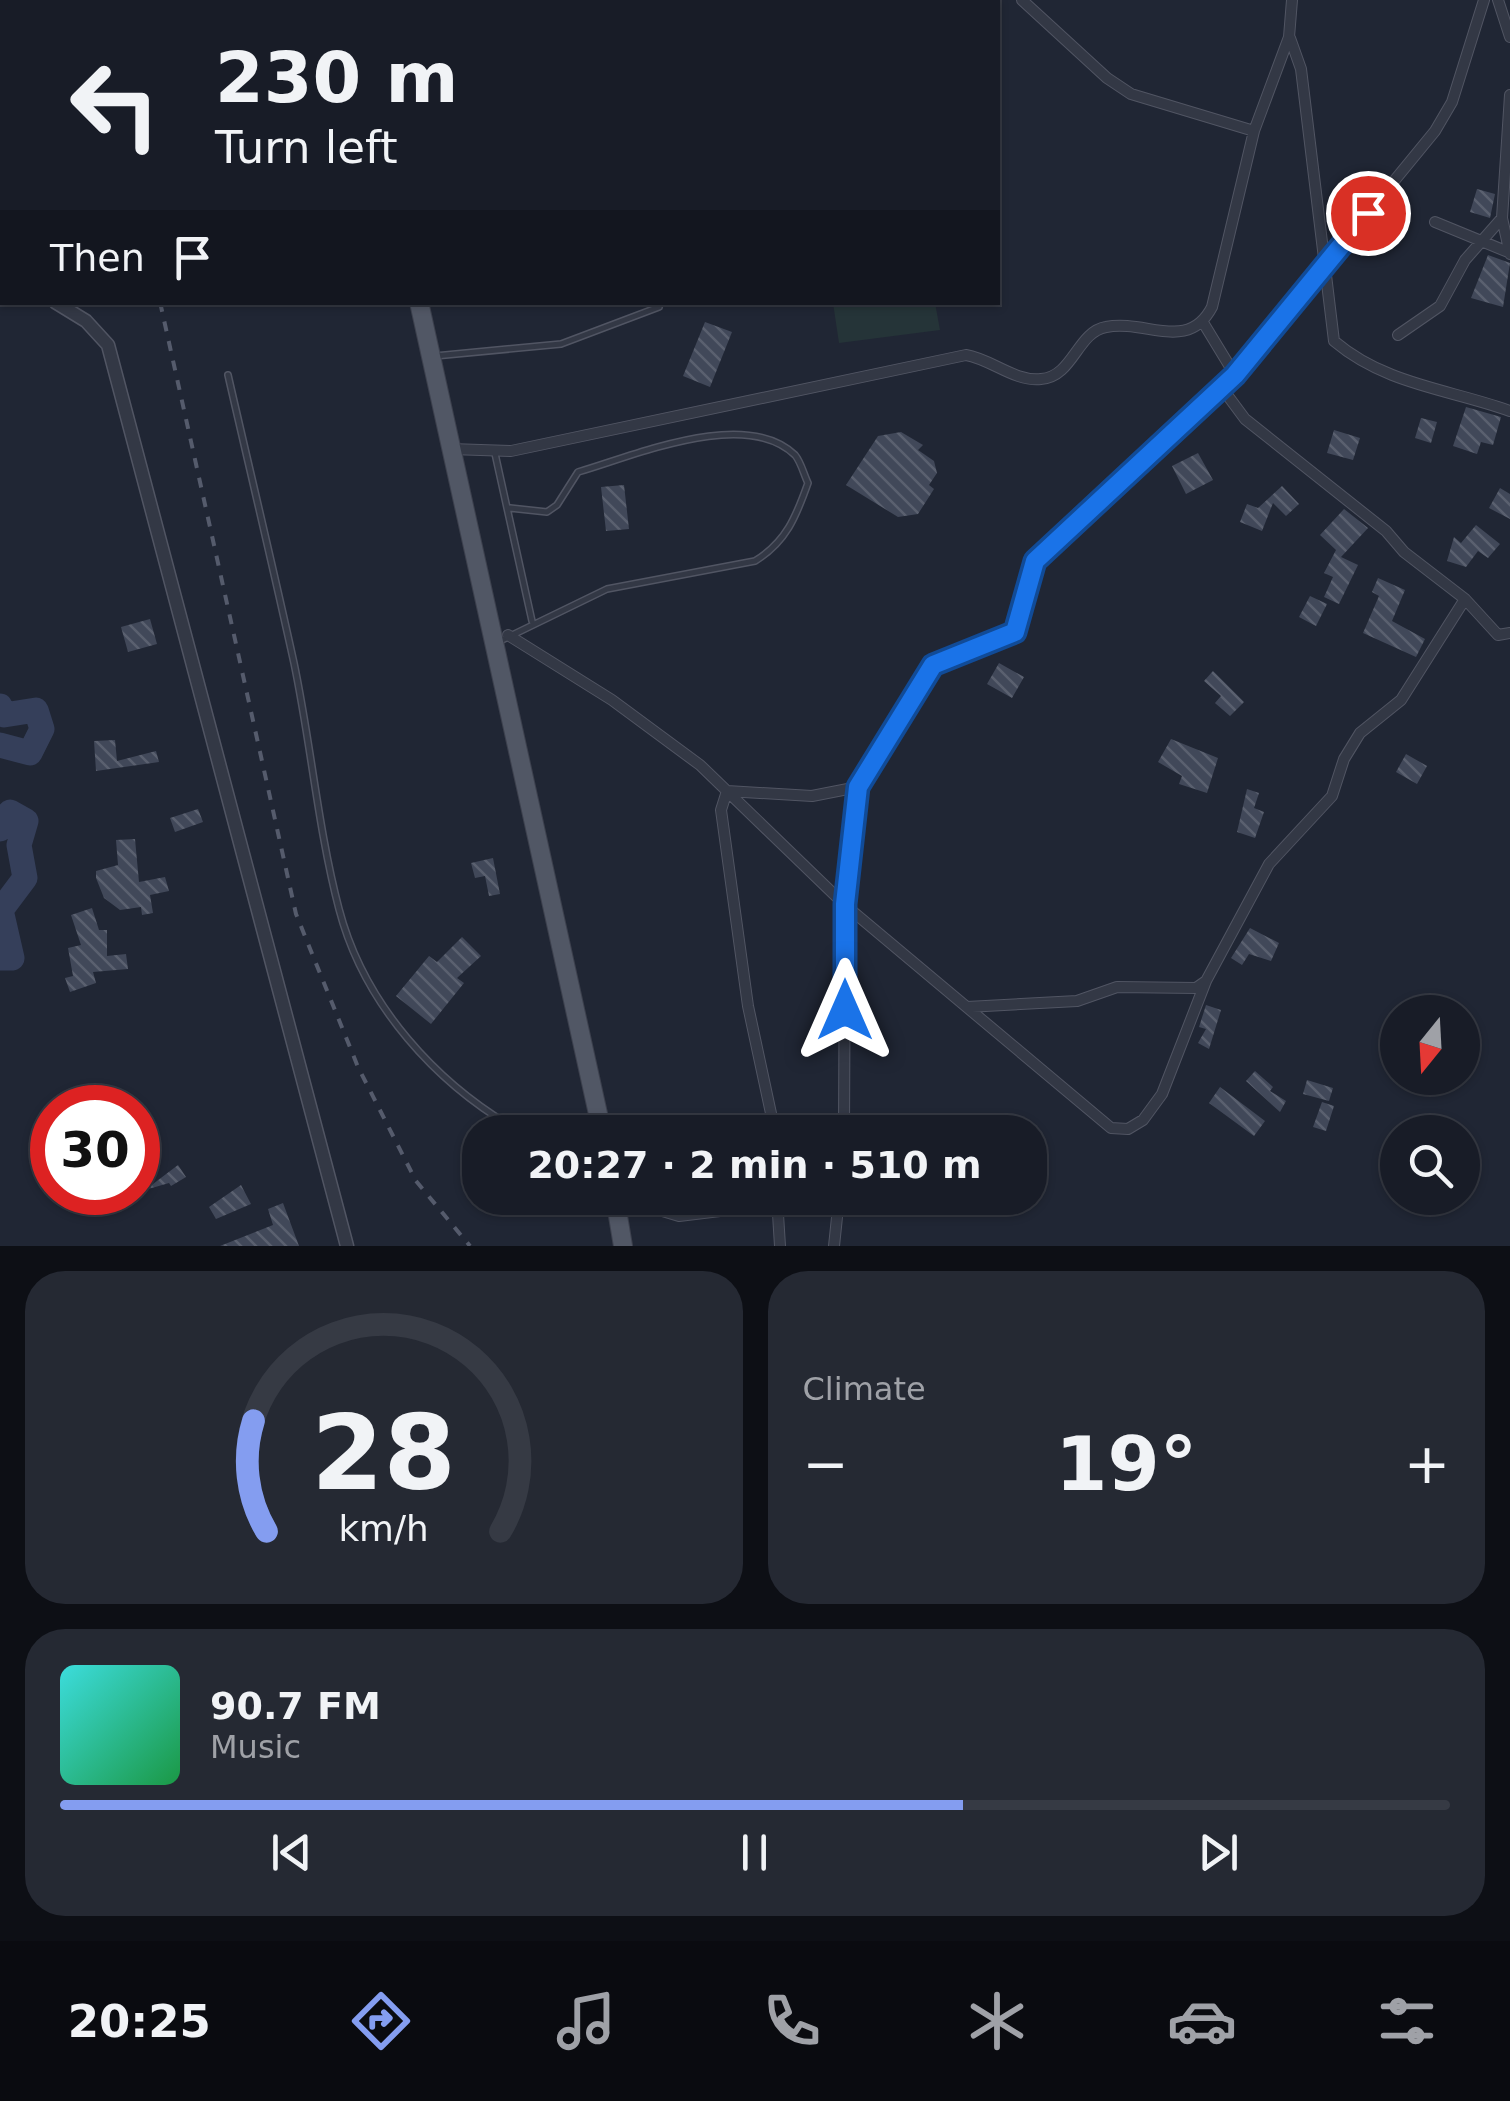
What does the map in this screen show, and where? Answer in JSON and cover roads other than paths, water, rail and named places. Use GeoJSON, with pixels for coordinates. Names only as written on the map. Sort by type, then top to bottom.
{"type":"FeatureCollection","features":[{"type":"Feature","properties":{"kind":"main road"},"geometry":{"type":"LineString","coordinates":[[419,305],[451,448],[502,639],[599,1115]]}},
{"type":"Feature","properties":{"kind":"main road"},"geometry":{"type":"LineString","coordinates":[[619,1215],[623,1246]]}},
{"type":"Feature","properties":{"kind":"street"},"geometry":{"type":"LineString","coordinates":[[1022,0],[1107,78],[1131,94],[1254,130]]}},
{"type":"Feature","properties":{"kind":"street"},"geometry":{"type":"LineString","coordinates":[[451,448],[493,447],[511,451],[966,355],[1037,380],[1054,377],[1090,335],[1104,327],[1191,332],[1204,324],[1212,308],[1254,130],[1290,36],[1292,0]]}},
{"type":"Feature","properties":{"kind":"street"},"geometry":{"type":"LineString","coordinates":[[845,1115],[845,904],[858,787],[933,665],[1015,632],[1035,561],[1235,375],[1435,131],[1452,102],[1484,0]]}},
{"type":"Feature","properties":{"kind":"street"},"geometry":{"type":"LineString","coordinates":[[1498,0],[1510,37]]}},
{"type":"Feature","properties":{"kind":"street"},"geometry":{"type":"LineString","coordinates":[[1290,36],[1300,69],[1334,341],[1350,354],[1405,382],[1510,411]]}},
{"type":"Feature","properties":{"kind":"street"},"geometry":{"type":"LineString","coordinates":[[1509,253],[1502,218],[1510,95]]}},
{"type":"Feature","properties":{"kind":"street"},"geometry":{"type":"LineString","coordinates":[[1398,335],[1440,306],[1465,260],[1502,218]]}},
{"type":"Feature","properties":{"kind":"street"},"geometry":{"type":"LineString","coordinates":[[1435,222],[1509,253]]}},
{"type":"Feature","properties":{"kind":"street"},"geometry":{"type":"LineString","coordinates":[[60,305],[86,320],[108,345],[347,1246]]}},
{"type":"Feature","properties":{"kind":"street"},"geometry":{"type":"LineString","coordinates":[[1204,324],[1235,375]]}},
{"type":"Feature","properties":{"kind":"street"},"geometry":{"type":"LineString","coordinates":[[1222,388],[1245,420],[1305,464],[1404,552],[1466,600],[1488,628],[1498,634],[1510,633]]}},
{"type":"Feature","properties":{"kind":"street"},"geometry":{"type":"LineString","coordinates":[[502,639],[612,700],[700,765],[845,904],[967,1008],[1111,1128],[1128,1129],[1143,1120],[1162,1094],[1206,981],[1269,864],[1332,796],[1344,758],[1360,733],[1401,700],[1466,600]]}},
{"type":"Feature","properties":{"kind":"street"},"geometry":{"type":"LineString","coordinates":[[727,791],[812,796],[858,787]]}},
{"type":"Feature","properties":{"kind":"street"},"geometry":{"type":"LineString","coordinates":[[727,791],[721,810],[732,903],[772,1115]]}},
{"type":"Feature","properties":{"kind":"street"},"geometry":{"type":"LineString","coordinates":[[967,1008],[1076,1001],[1116,986],[1196,988],[1206,981]]}},
{"type":"Feature","properties":{"kind":"street"},"geometry":{"type":"LineString","coordinates":[[778,1215],[780,1246]]}},
{"type":"Feature","properties":{"kind":"street"},"geometry":{"type":"LineString","coordinates":[[834,1246],[838,1215]]}},
{"type":"Feature","properties":{"kind":"lane"},"geometry":{"type":"LineString","coordinates":[[431,356],[561,344],[622,325],[659,307]]}},
{"type":"Feature","properties":{"kind":"lane"},"geometry":{"type":"LineString","coordinates":[[228,375],[294,665],[340,912],[374,991],[417,1050],[474,1106],[490,1115]]}},
{"type":"Feature","properties":{"kind":"lane"},"geometry":{"type":"LineString","coordinates":[[502,639],[607,588],[755,561],[774,549],[794,522],[808,484],[796,456],[769,440],[722,432],[578,472],[557,505],[546,512],[510,508]]}},
{"type":"Feature","properties":{"kind":"lane"},"geometry":{"type":"LineString","coordinates":[[493,447],[510,508],[532,622]]}},
{"type":"Feature","properties":{"kind":"waterway"},"geometry":{"type":"LineString","coordinates":[[0,706],[4,715],[36,710],[42,729],[30,753],[0,745]]}},
{"type":"Feature","properties":{"kind":"waterway"},"geometry":{"type":"LineString","coordinates":[[0,829],[10,812],[26,821],[19,845],[25,878],[1,910],[12,958],[0,958]]}},
{"type":"Feature","properties":{"kind":"railway"},"geometry":{"type":"LineString","coordinates":[[161,305],[296,914],[358,1067],[416,1181],[470,1246]]}}]}
